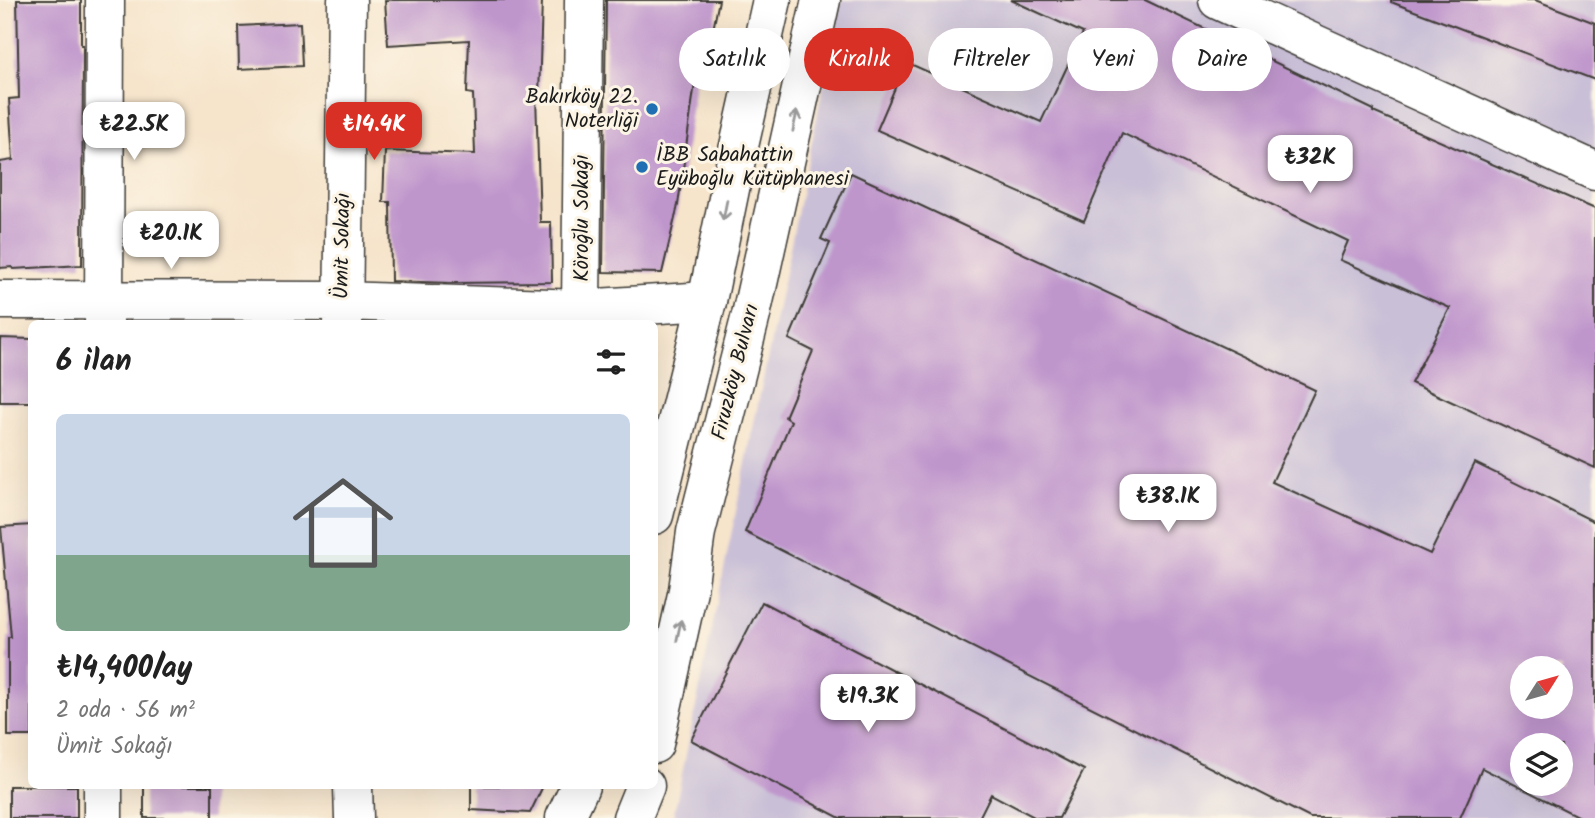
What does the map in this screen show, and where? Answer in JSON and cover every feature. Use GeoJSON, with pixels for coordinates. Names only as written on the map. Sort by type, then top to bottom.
{"type":"FeatureCollection","features":[{"type":"Feature","properties":{"kind":"street"},"geometry":{"type":"LineString","coordinates":[[104,312],[105,0]]}},
{"type":"Feature","properties":{"kind":"street","name":"Ümit Sokağı"},"geometry":{"type":"LineString","coordinates":[[342,312],[347,0]]}},
{"type":"Feature","properties":{"kind":"street","name":"Köroğlu Sokağı"},"geometry":{"type":"LineString","coordinates":[[581,309],[584,0]]}},
{"type":"Feature","properties":{"kind":"street"},"geometry":{"type":"LineString","coordinates":[[658,499],[707,302],[772,0]]}},
{"type":"Feature","properties":{"kind":"street","name":"Firuzköy Bulvarı"},"geometry":{"type":"LineString","coordinates":[[658,726],[688,590],[696,532],[767,246],[821,0]]}},
{"type":"Feature","properties":{"kind":"street"},"geometry":{"type":"LineString","coordinates":[[1219,0],[1595,172]]}},
{"type":"Feature","properties":{"kind":"street"},"geometry":{"type":"LineString","coordinates":[[0,300],[104,312],[581,309],[707,302],[739,289],[754,275],[767,246]]}},
{"type":"Feature","properties":{"kind":"street"},"geometry":{"type":"LineString","coordinates":[[103,789],[103,818]]}},
{"type":"Feature","properties":{"kind":"street"},"geometry":{"type":"LineString","coordinates":[[353,789],[354,818]]}},
{"type":"Feature","properties":{"kind":"street"},"geometry":{"type":"LineString","coordinates":[[565,818],[579,789]]}},
{"type":"Feature","properties":{"kind":"street"},"geometry":{"type":"LineString","coordinates":[[632,818],[644,789]]}},
{"type":"Feature","properties":{"kind":"shaded area"},"geometry":{"type":"Polygon","coordinates":[[[841,0],[1595,0],[1595,818],[673,818],[822,91],[914,91],[914,28],[835,28],[841,0]]]}},
{"type":"Feature","properties":{"kind":"building"},"geometry":{"type":"Polygon","coordinates":[[[17,0],[81,0],[82,265],[0,268],[0,162],[13,160],[9,99],[19,98],[17,0]]]}},
{"type":"Feature","properties":{"kind":"building"},"geometry":{"type":"Polygon","coordinates":[[[385,0],[542,0],[539,96],[536,96],[540,222],[551,222],[552,282],[391,281],[390,202],[383,202],[385,151],[475,154],[473,94],[467,93],[469,40],[388,45],[385,0]]]}},
{"type":"Feature","properties":{"kind":"building"},"geometry":{"type":"Polygon","coordinates":[[[606,0],[719,0],[713,28],[679,28],[679,91],[694,91],[678,205],[662,273],[603,272],[606,0]]]}},
{"type":"Feature","properties":{"kind":"building"},"geometry":{"type":"Polygon","coordinates":[[[1011,0],[1145,0],[1203,28],[1172,28],[1172,91],[1272,91],[1272,61],[1374,110],[1373,112],[1595,209],[1595,468],[1411,383],[1450,308],[1340,260],[1348,241],[1122,133],[1084,221],[877,130],[894,91],[914,91],[914,66],[928,72],[928,91],[971,91],[1041,122],[1067,67],[1067,91],[1158,91],[1158,28],[1072,28],[1011,0]]]}},
{"type":"Feature","properties":{"kind":"building"},"geometry":{"type":"Polygon","coordinates":[[[1535,0],[1595,23],[1595,80],[1391,2],[1535,0]]]}},
{"type":"Feature","properties":{"kind":"building"},"geometry":{"type":"Polygon","coordinates":[[[300,23],[302,66],[239,69],[238,26],[300,23]]]}},
{"type":"Feature","properties":{"kind":"building"},"geometry":{"type":"Polygon","coordinates":[[[851,173],[1315,390],[1272,482],[1430,554],[1475,463],[1595,522],[1595,818],[1581,818],[1537,796],[1573,796],[1573,733],[1510,733],[1510,782],[1482,768],[1460,818],[1310,818],[745,532],[791,421],[785,417],[813,351],[789,339],[830,243],[821,239],[851,173]]]}},
{"type":"Feature","properties":{"kind":"building"},"geometry":{"type":"Polygon","coordinates":[[[0,338],[28,339],[28,402],[0,402],[0,338]]]}},
{"type":"Feature","properties":{"kind":"building"},"geometry":{"type":"Polygon","coordinates":[[[28,525],[28,736],[8,736],[8,637],[11,637],[1,527],[28,525]]]}},
{"type":"Feature","properties":{"kind":"building"},"geometry":{"type":"Polygon","coordinates":[[[762,602],[1084,770],[1059,818],[1036,818],[991,794],[979,818],[840,818],[691,740],[762,602]]]}},
{"type":"Feature","properties":{"kind":"building"},"geometry":{"type":"Polygon","coordinates":[[[9,786],[28,786],[28,789],[77,789],[77,818],[9,818],[9,786]]]}},
{"type":"Feature","properties":{"kind":"building"},"geometry":{"type":"Polygon","coordinates":[[[144,789],[212,789],[212,818],[144,818],[144,789]]]}},
{"type":"Feature","properties":{"kind":"building"},"geometry":{"type":"Polygon","coordinates":[[[471,789],[542,789],[530,813],[471,810],[471,789]]]}},
{"type":"Feature","properties":{"kind":"place","name":"Bakırköy 22. Noterliği"},"geometry":{"type":"Point","coordinates":[652,109]}},
{"type":"Feature","properties":{"kind":"place","name":"İBB Sabahattin Eyüboğlu Kütüphanesi"},"geometry":{"type":"Point","coordinates":[642,167]}}]}
